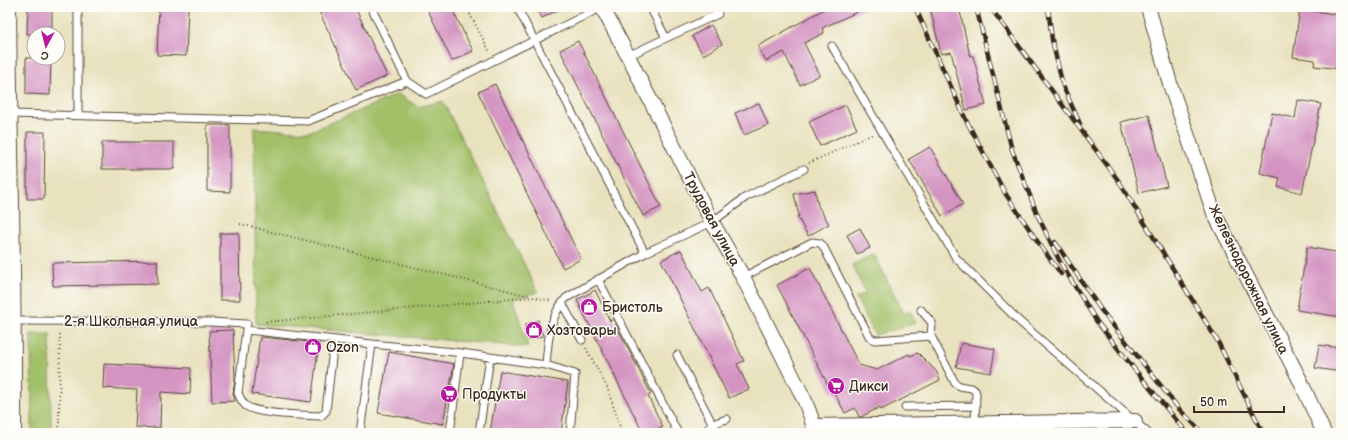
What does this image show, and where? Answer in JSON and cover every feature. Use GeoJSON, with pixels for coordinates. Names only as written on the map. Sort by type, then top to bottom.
{"type":"FeatureCollection","features":[{"type":"Feature","properties":{"kind":"street"},"geometry":{"type":"LineString","coordinates":[[8,7],[9,213],[14,321],[12,427]]}},
{"type":"Feature","properties":{"kind":"street","name":"Трудовая улица"},"geometry":{"type":"LineString","coordinates":[[602,7],[712,222],[743,277],[805,401],[814,429]]}},
{"type":"Feature","properties":{"kind":"street","name":"Железнодорожная улица"},"geometry":{"type":"LineString","coordinates":[[1148,7],[1171,87],[1214,213],[1300,380],[1324,433]]}},
{"type":"Feature","properties":{"kind":"street"},"geometry":{"type":"LineString","coordinates":[[814,429],[1135,421]]}},
{"type":"Feature","properties":{"kind":"lane"},"geometry":{"type":"LineString","coordinates":[[78,7],[78,115]]}},
{"type":"Feature","properties":{"kind":"lane"},"geometry":{"type":"LineString","coordinates":[[371,7],[407,81],[426,94],[602,7]]}},
{"type":"Feature","properties":{"kind":"lane"},"geometry":{"type":"LineString","coordinates":[[517,7],[644,253]]}},
{"type":"Feature","properties":{"kind":"lane"},"geometry":{"type":"LineString","coordinates":[[650,7],[666,38]]}},
{"type":"Feature","properties":{"kind":"lane"},"geometry":{"type":"LineString","coordinates":[[628,56],[718,14],[714,7]]}},
{"type":"Feature","properties":{"kind":"lane"},"geometry":{"type":"LineString","coordinates":[[832,46],[956,258],[1020,322],[1148,433]]}},
{"type":"Feature","properties":{"kind":"lane"},"geometry":{"type":"LineString","coordinates":[[8,114],[308,121],[407,81]]}},
{"type":"Feature","properties":{"kind":"lane"},"geometry":{"type":"LineString","coordinates":[[546,365],[549,332],[554,316],[566,298],[644,253],[712,222],[746,197],[804,169]]}},
{"type":"Feature","properties":{"kind":"lane"},"geometry":{"type":"LineString","coordinates":[[743,277],[812,242],[820,243],[823,246],[869,336],[872,339],[931,336]]}},
{"type":"Feature","properties":{"kind":"lane"},"geometry":{"type":"LineString","coordinates":[[598,279],[678,433]]}},
{"type":"Feature","properties":{"kind":"lane"},"geometry":{"type":"LineString","coordinates":[[562,303],[582,340]]}},
{"type":"Feature","properties":{"kind":"lane"},"geometry":{"type":"LineString","coordinates":[[921,310],[932,323],[931,336],[956,383],[962,387],[975,390],[975,424]]}},
{"type":"Feature","properties":{"kind":"lane","name":"2-я Школьная улица"},"geometry":{"type":"LineString","coordinates":[[14,321],[210,322],[247,324]]}},
{"type":"Feature","properties":{"kind":"lane"},"geometry":{"type":"LineString","coordinates":[[334,340],[326,411],[321,416],[261,411],[248,407],[242,401],[238,393],[246,330],[490,357],[546,365],[575,374],[570,433]]}},
{"type":"Feature","properties":{"kind":"lane"},"geometry":{"type":"LineString","coordinates":[[360,433],[372,344]]}},
{"type":"Feature","properties":{"kind":"lane"},"geometry":{"type":"LineString","coordinates":[[450,433],[460,353]]}},
{"type":"Feature","properties":{"kind":"lane"},"geometry":{"type":"LineString","coordinates":[[677,355],[713,425]]}},
{"type":"Feature","properties":{"kind":"lane"},"geometry":{"type":"LineString","coordinates":[[479,433],[490,357]]}},
{"type":"Feature","properties":{"kind":"lane"},"geometry":{"type":"LineString","coordinates":[[905,407],[976,406]]}},
{"type":"Feature","properties":{"kind":"lane"},"geometry":{"type":"LineString","coordinates":[[702,433],[713,425],[727,419]]}},
{"type":"Feature","properties":{"kind":"path"},"geometry":{"type":"LineString","coordinates":[[466,7],[494,60]]}},
{"type":"Feature","properties":{"kind":"path"},"geometry":{"type":"LineString","coordinates":[[240,224],[562,303]]}},
{"type":"Feature","properties":{"kind":"path"},"geometry":{"type":"LineString","coordinates":[[247,324],[533,297]]}},
{"type":"Feature","properties":{"kind":"path"},"geometry":{"type":"LineString","coordinates":[[59,427],[60,328]]}},
{"type":"Feature","properties":{"kind":"path"},"geometry":{"type":"LineString","coordinates":[[582,340],[607,387],[622,433]]}},
{"type":"Feature","properties":{"kind":"green space"},"geometry":{"type":"Polygon","coordinates":[[[398,94],[418,107],[443,101],[538,292],[513,299],[528,347],[256,324],[254,128],[309,132],[398,94]]]}},
{"type":"Feature","properties":{"kind":"green space"},"geometry":{"type":"Polygon","coordinates":[[[874,254],[904,314],[910,311],[916,323],[875,335],[856,298],[866,293],[852,265],[874,254]]]}},
{"type":"Feature","properties":{"kind":"green space"},"geometry":{"type":"Polygon","coordinates":[[[31,334],[50,334],[51,433],[32,433],[31,334]]]}},
{"type":"Feature","properties":{"kind":"building"},"geometry":{"type":"Polygon","coordinates":[[[28,7],[52,7],[52,26],[27,26],[28,7]]]}},
{"type":"Feature","properties":{"kind":"building"},"geometry":{"type":"Polygon","coordinates":[[[159,7],[188,7],[186,56],[157,55],[159,7]]]}},
{"type":"Feature","properties":{"kind":"building"},"geometry":{"type":"Polygon","coordinates":[[[317,7],[355,7],[387,76],[356,90],[317,7]]]}},
{"type":"Feature","properties":{"kind":"building"},"geometry":{"type":"Polygon","coordinates":[[[426,7],[451,7],[473,51],[452,61],[426,7]]]}},
{"type":"Feature","properties":{"kind":"building"},"geometry":{"type":"Polygon","coordinates":[[[536,7],[564,7],[542,18],[536,7]]]}},
{"type":"Feature","properties":{"kind":"building"},"geometry":{"type":"Polygon","coordinates":[[[828,7],[868,7],[822,28],[824,33],[804,43],[820,75],[800,85],[784,52],[766,61],[758,46],[828,7]]]}},
{"type":"Feature","properties":{"kind":"building"},"geometry":{"type":"Polygon","coordinates":[[[930,7],[959,7],[970,56],[973,56],[986,105],[966,110],[951,52],[941,54],[930,7]]]}},
{"type":"Feature","properties":{"kind":"building"},"geometry":{"type":"Polygon","coordinates":[[[1300,9],[1341,15],[1341,69],[1314,66],[1315,60],[1293,57],[1300,9]]]}},
{"type":"Feature","properties":{"kind":"building"},"geometry":{"type":"Polygon","coordinates":[[[711,25],[722,44],[703,55],[692,36],[711,25]]]}},
{"type":"Feature","properties":{"kind":"building"},"geometry":{"type":"Polygon","coordinates":[[[578,41],[661,207],[643,216],[560,50],[578,41]]]}},
{"type":"Feature","properties":{"kind":"building"},"geometry":{"type":"Polygon","coordinates":[[[26,66],[51,66],[50,95],[26,94],[26,66]]]}},
{"type":"Feature","properties":{"kind":"building"},"geometry":{"type":"Polygon","coordinates":[[[495,84],[581,259],[563,268],[478,92],[495,84]]]}},
{"type":"Feature","properties":{"kind":"building"},"geometry":{"type":"Polygon","coordinates":[[[1298,100],[1321,104],[1302,193],[1278,187],[1280,178],[1260,173],[1272,113],[1295,118],[1298,100]]]}},
{"type":"Feature","properties":{"kind":"building"},"geometry":{"type":"Polygon","coordinates":[[[759,103],[768,125],[744,135],[735,113],[759,103]]]}},
{"type":"Feature","properties":{"kind":"building"},"geometry":{"type":"Polygon","coordinates":[[[846,105],[857,129],[820,146],[809,122],[846,105]]]}},
{"type":"Feature","properties":{"kind":"building"},"geometry":{"type":"Polygon","coordinates":[[[1149,115],[1167,186],[1139,193],[1121,122],[1149,115]]]}},
{"type":"Feature","properties":{"kind":"building"},"geometry":{"type":"Polygon","coordinates":[[[207,125],[230,125],[230,192],[207,191],[207,125]]]}},
{"type":"Feature","properties":{"kind":"building"},"geometry":{"type":"Polygon","coordinates":[[[27,132],[45,132],[44,199],[27,199],[27,132]]]}},
{"type":"Feature","properties":{"kind":"building"},"geometry":{"type":"Polygon","coordinates":[[[102,142],[174,142],[174,169],[102,169],[102,142]]]}},
{"type":"Feature","properties":{"kind":"building"},"geometry":{"type":"Polygon","coordinates":[[[930,147],[963,204],[942,216],[909,159],[930,147]]]}},
{"type":"Feature","properties":{"kind":"building"},"geometry":{"type":"Polygon","coordinates":[[[815,190],[818,206],[829,224],[808,236],[797,216],[799,216],[794,194],[815,190]]]}},
{"type":"Feature","properties":{"kind":"building"},"geometry":{"type":"Polygon","coordinates":[[[860,228],[870,248],[857,254],[847,235],[860,228]]]}},
{"type":"Feature","properties":{"kind":"building"},"geometry":{"type":"Polygon","coordinates":[[[220,233],[239,233],[240,300],[220,300],[220,233]]]}},
{"type":"Feature","properties":{"kind":"building"},"geometry":{"type":"Polygon","coordinates":[[[1307,247],[1341,253],[1341,317],[1297,310],[1307,247]]]}},
{"type":"Feature","properties":{"kind":"building"},"geometry":{"type":"Polygon","coordinates":[[[681,250],[702,292],[709,288],[744,361],[737,364],[749,389],[729,398],[661,260],[681,250]]]}},
{"type":"Feature","properties":{"kind":"building"},"geometry":{"type":"Polygon","coordinates":[[[157,261],[158,284],[53,286],[52,263],[157,261]]]}},
{"type":"Feature","properties":{"kind":"building"},"geometry":{"type":"Polygon","coordinates":[[[810,268],[859,365],[877,370],[909,354],[910,356],[918,353],[936,371],[940,380],[881,410],[880,407],[861,417],[859,417],[855,408],[845,413],[834,392],[832,393],[777,285],[810,268]]]}},
{"type":"Feature","properties":{"kind":"building"},"geometry":{"type":"Polygon","coordinates":[[[595,290],[610,321],[613,319],[651,394],[648,396],[663,427],[650,433],[643,433],[577,300],[595,290]]]}},
{"type":"Feature","properties":{"kind":"building","name":"Хозтовары"},"geometry":{"type":"Polygon","coordinates":[[[538,320],[543,336],[529,340],[525,325],[538,320]]]}},
{"type":"Feature","properties":{"kind":"building"},"geometry":{"type":"Polygon","coordinates":[[[233,330],[235,380],[233,393],[235,401],[212,402],[209,331],[233,330]]]}},
{"type":"Feature","properties":{"kind":"building"},"geometry":{"type":"Polygon","coordinates":[[[260,337],[319,343],[311,402],[252,394],[260,337]]]}},
{"type":"Feature","properties":{"kind":"building"},"geometry":{"type":"Polygon","coordinates":[[[961,343],[995,349],[991,373],[956,367],[961,343]]]}},
{"type":"Feature","properties":{"kind":"building"},"geometry":{"type":"Polygon","coordinates":[[[1319,345],[1341,348],[1341,372],[1315,368],[1319,345]]]}},
{"type":"Feature","properties":{"kind":"building"},"geometry":{"type":"Polygon","coordinates":[[[389,352],[454,364],[443,424],[378,413],[389,352]]]}},
{"type":"Feature","properties":{"kind":"building"},"geometry":{"type":"Polygon","coordinates":[[[104,364],[191,368],[190,394],[161,392],[160,428],[135,427],[137,390],[103,388],[104,364]]]}},
{"type":"Feature","properties":{"kind":"building"},"geometry":{"type":"Polygon","coordinates":[[[500,371],[568,382],[561,433],[490,433],[500,371]]]}},
{"type":"Feature","properties":{"kind":"railway"},"geometry":{"type":"LineString","coordinates":[[915,7],[966,120],[1005,193],[1061,274]]}},
{"type":"Feature","properties":{"kind":"railway"},"geometry":{"type":"LineString","coordinates":[[976,7],[1012,150],[1038,216],[1060,262],[1097,322],[1187,433]]}},
{"type":"Feature","properties":{"kind":"railway"},"geometry":{"type":"LineString","coordinates":[[990,7],[1118,180],[1217,340],[1263,433]]}},
{"type":"Feature","properties":{"kind":"railway"},"geometry":{"type":"LineString","coordinates":[[1048,7],[1052,40],[1063,86],[1080,124]]}},
{"type":"Feature","properties":{"kind":"railway"},"geometry":{"type":"LineString","coordinates":[[1055,242],[1101,310],[1180,410],[1203,433]]}},
{"type":"Feature","properties":{"kind":"place","name":"Бристоль"},"geometry":{"type":"Point","coordinates":[589,307]}},
{"type":"Feature","properties":{"kind":"place","name":"Хозтовары"},"geometry":{"type":"Point","coordinates":[534,330]}},
{"type":"Feature","properties":{"kind":"place","name":"Ozon"},"geometry":{"type":"Point","coordinates":[313,347]}},
{"type":"Feature","properties":{"kind":"place","name":"Дикси"},"geometry":{"type":"Point","coordinates":[836,386]}},
{"type":"Feature","properties":{"kind":"place","name":"Продукты"},"geometry":{"type":"Point","coordinates":[449,394]}}]}
